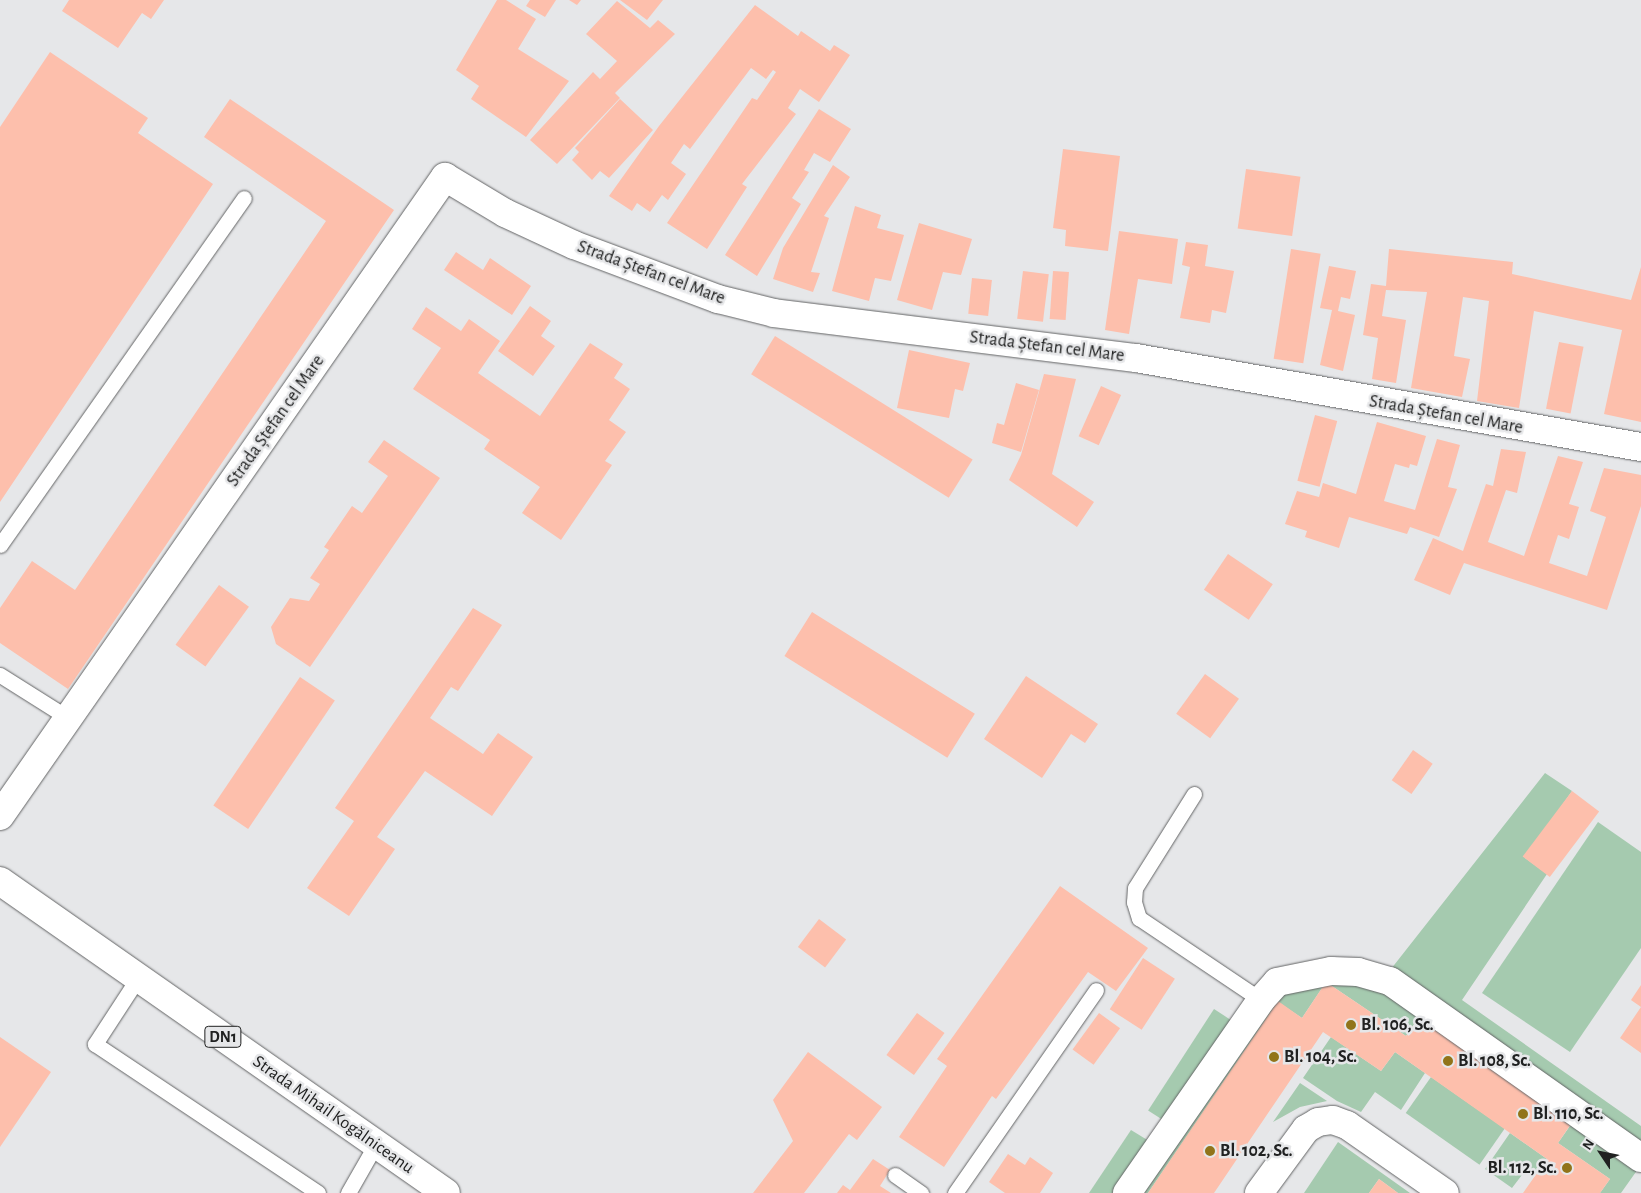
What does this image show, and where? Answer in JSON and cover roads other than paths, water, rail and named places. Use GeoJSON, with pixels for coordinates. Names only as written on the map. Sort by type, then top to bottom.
{"type":"FeatureCollection","features":[{"type":"Feature","properties":{"kind":"street","name":"Strada Ștefan cel Mare"},"geometry":{"type":"LineString","coordinates":[[0,816],[70,719],[445,176],[505,213],[574,245],[718,299],[774,312],[1136,358],[1641,447]]}},
{"type":"Feature","properties":{"kind":"street","name":"Strada Mihail Kogălniceanu"},"geometry":{"type":"LineString","coordinates":[[0,881],[446,1193]]}},
{"type":"Feature","properties":{"kind":"street"},"geometry":{"type":"LineString","coordinates":[[1127,1193],[1261,1000],[1277,982],[1301,975],[1358,972],[1390,981],[1641,1158]]}},
{"type":"Feature","properties":{"kind":"street"},"geometry":{"type":"LineString","coordinates":[[1258,1193],[1306,1129],[1318,1122],[1333,1120],[1347,1125],[1445,1193]]}},
{"type":"Feature","properties":{"kind":"lane"},"geometry":{"type":"LineString","coordinates":[[0,546],[244,198]]}},
{"type":"Feature","properties":{"kind":"lane"},"geometry":{"type":"LineString","coordinates":[[0,675],[70,719]]}},
{"type":"Feature","properties":{"kind":"lane"},"geometry":{"type":"LineString","coordinates":[[1194,794],[1135,888],[1134,902],[1139,918],[1261,1000]]}},
{"type":"Feature","properties":{"kind":"lane"},"geometry":{"type":"LineString","coordinates":[[138,978],[95,1044],[318,1193]]}},
{"type":"Feature","properties":{"kind":"lane"},"geometry":{"type":"LineString","coordinates":[[954,1193],[1096,990]]}},
{"type":"Feature","properties":{"kind":"lane"},"geometry":{"type":"LineString","coordinates":[[348,1193],[376,1144]]}},
{"type":"Feature","properties":{"kind":"lane"},"geometry":{"type":"LineString","coordinates":[[895,1175],[921,1193]]}},
{"type":"Feature","properties":{"kind":"place","name":"Bl. 106, Sc."},"geometry":{"type":"Point","coordinates":[1351,1025]}},
{"type":"Feature","properties":{"kind":"place","name":"Bl. 104, Sc."},"geometry":{"type":"Point","coordinates":[1274,1057]}},
{"type":"Feature","properties":{"kind":"place","name":"Bl. 108, Sc."},"geometry":{"type":"Point","coordinates":[1448,1061]}},
{"type":"Feature","properties":{"kind":"place","name":"Bl. 110, Sc."},"geometry":{"type":"Point","coordinates":[1523,1114]}},
{"type":"Feature","properties":{"kind":"place","name":"Bl. 102, Sc."},"geometry":{"type":"Point","coordinates":[1210,1151]}},
{"type":"Feature","properties":{"kind":"place","name":"Bl. 112, Sc."},"geometry":{"type":"Point","coordinates":[1567,1168]}}]}
